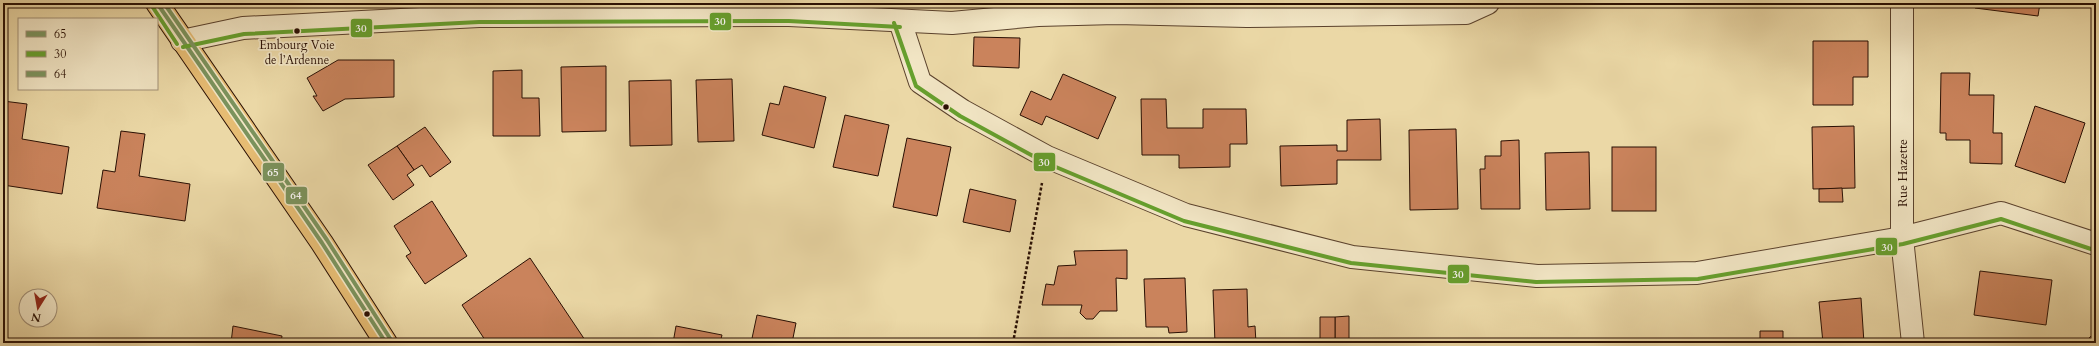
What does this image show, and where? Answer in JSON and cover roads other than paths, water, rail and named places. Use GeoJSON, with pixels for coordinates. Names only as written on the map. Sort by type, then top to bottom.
{"type":"FeatureCollection","features":[{"type":"Feature","properties":{"kind":"main road"},"geometry":{"type":"LineString","coordinates":[[157,3],[322,243],[386,343]]}},
{"type":"Feature","properties":{"kind":"street"},"geometry":{"type":"LineString","coordinates":[[182,41],[243,28],[479,10],[785,15],[952,22],[1038,15],[1116,13],[1247,16],[1466,13],[1488,3]]}},
{"type":"Feature","properties":{"kind":"street","name":"Rue Hazette"},"geometry":{"type":"LineString","coordinates":[[1902,3],[1902,238],[1913,343]]}},
{"type":"Feature","properties":{"kind":"street"},"geometry":{"type":"LineString","coordinates":[[900,21],[920,82],[963,111],[1047,157],[1186,215],[1352,257],[1537,276],[1696,273],[1902,238],[2001,213],[2096,244]]}},
{"type":"Feature","properties":{"kind":"place","name":"Embourg Voie de l’Ardenne"},"geometry":{"type":"Point","coordinates":[297,31]}}]}
